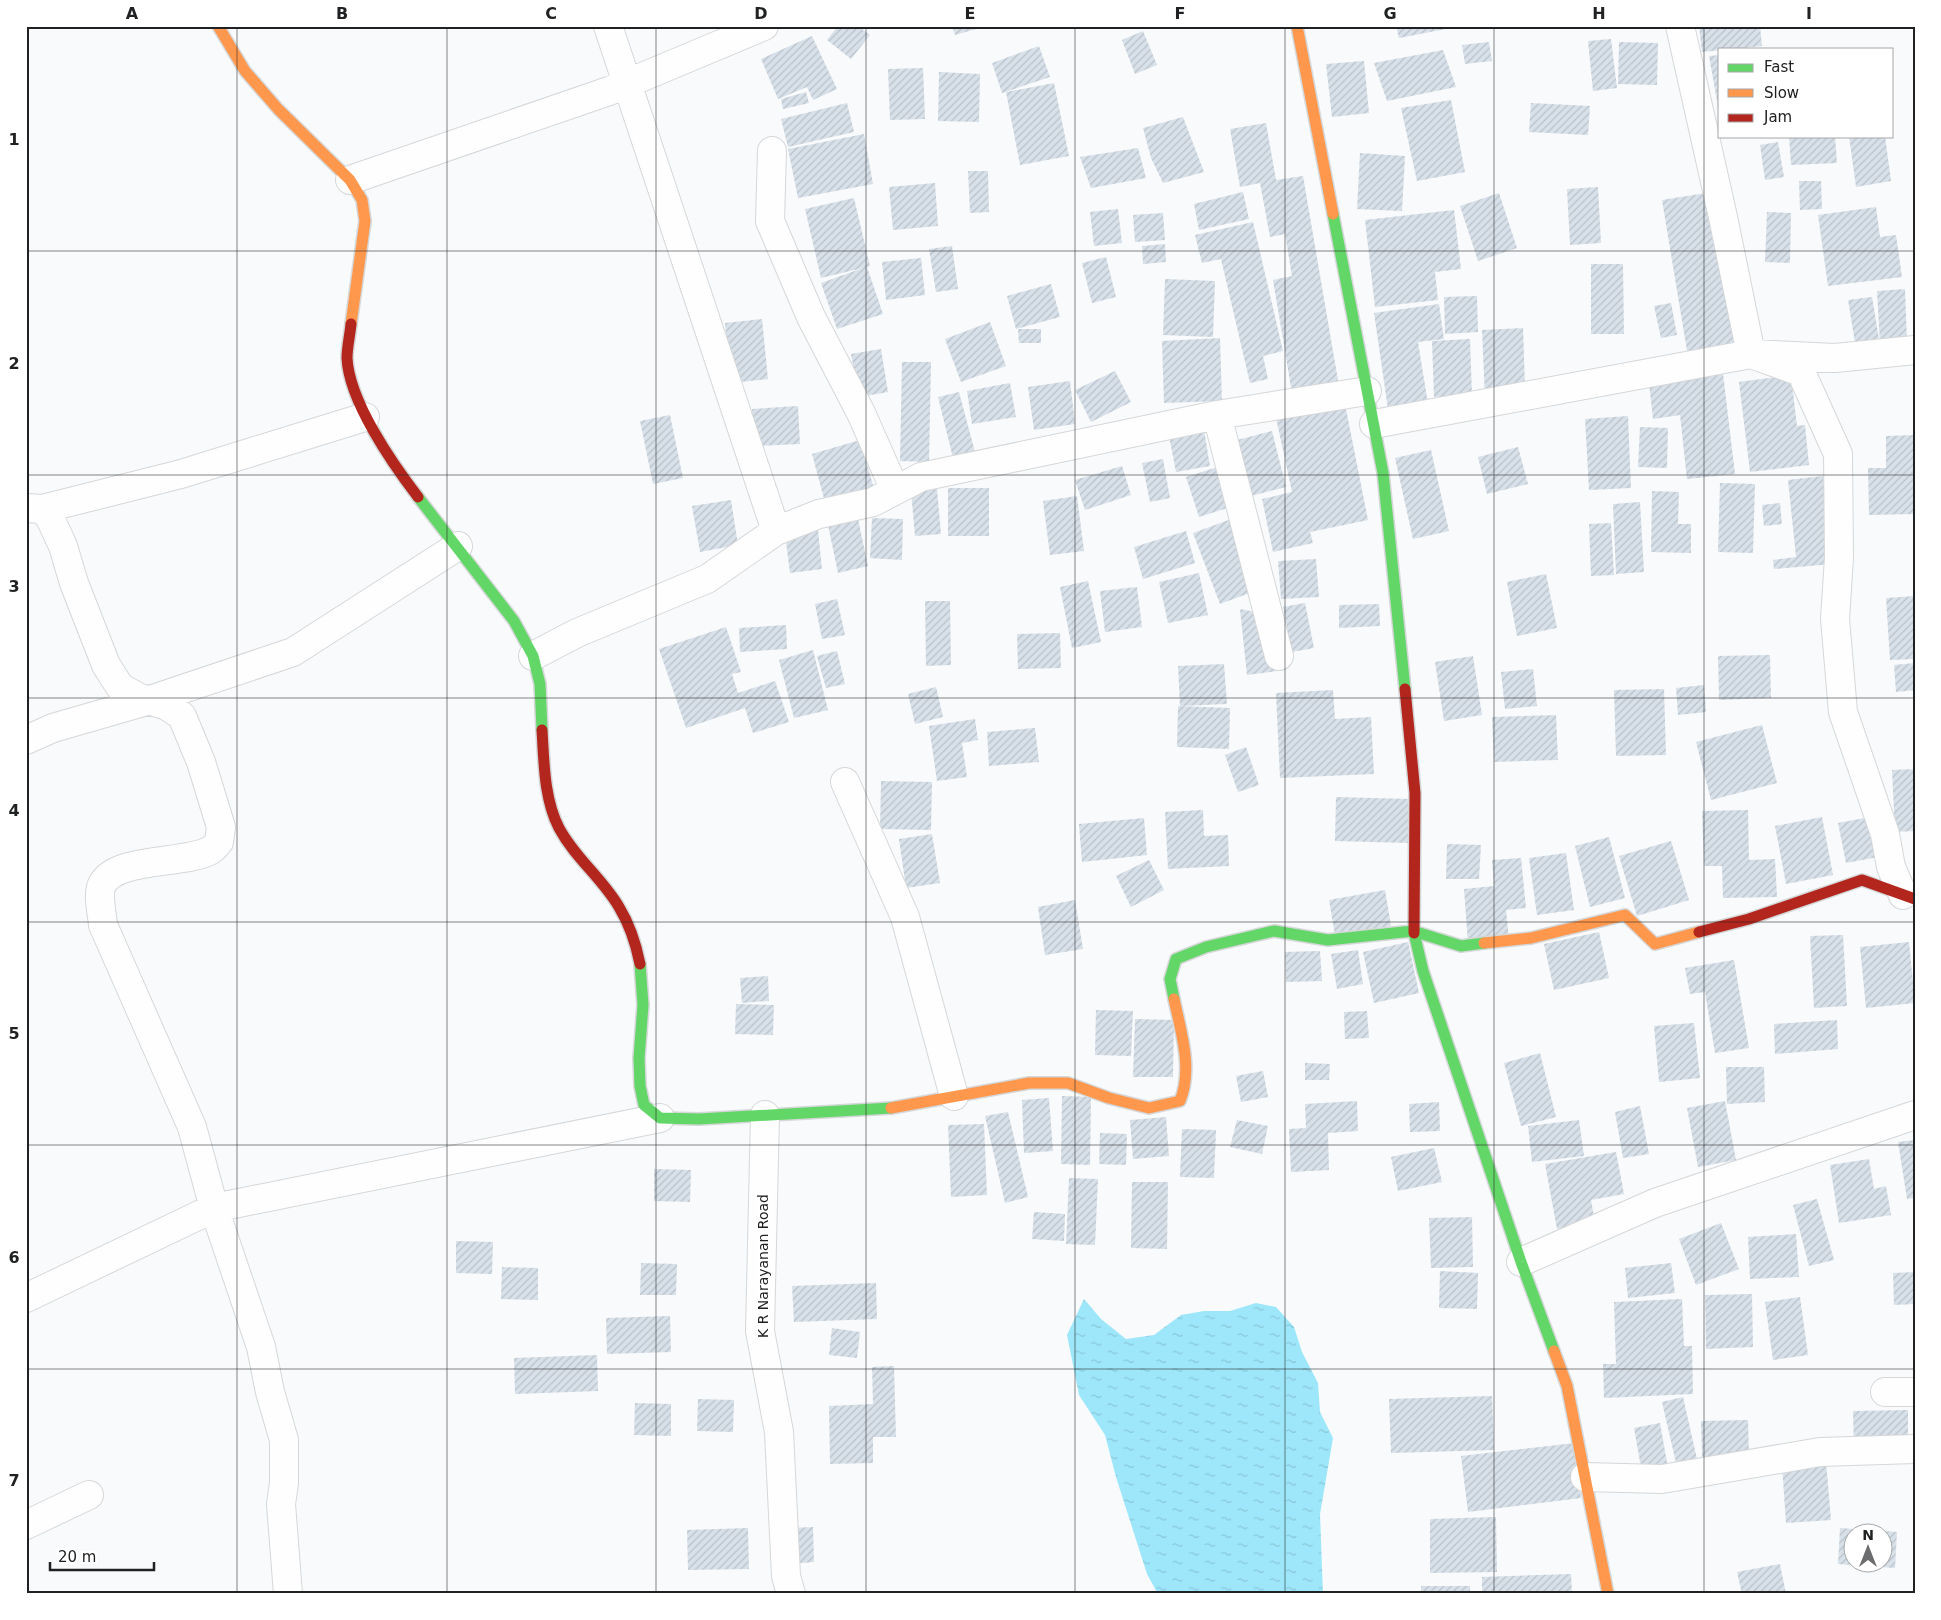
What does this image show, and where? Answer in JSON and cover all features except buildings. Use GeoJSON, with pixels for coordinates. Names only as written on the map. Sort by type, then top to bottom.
{"type":"FeatureCollection","features":[{"type":"Feature","properties":{"kind":"street"},"geometry":{"type":"LineString","coordinates":[[218,26],[245,71],[278,110],[350,180],[362,200],[365,221],[347,358],[353,391],[365,417],[414,492],[458,546],[514,621],[533,656],[540,684],[545,781],[558,826],[574,852],[619,906],[635,939],[640,966],[642,1006],[640,1086],[644,1105],[660,1118]]}},
{"type":"Feature","properties":{"kind":"street"},"geometry":{"type":"LineString","coordinates":[[608,26],[776,531]]}},
{"type":"Feature","properties":{"kind":"street"},"geometry":{"type":"LineString","coordinates":[[350,180],[626,83],[764,26]]}},
{"type":"Feature","properties":{"kind":"street"},"geometry":{"type":"LineString","coordinates":[[1296,26],[1383,473],[1415,793],[1413,931],[1423,971],[1521,1262],[1567,1386],[1608,1594]]}},
{"type":"Feature","properties":{"kind":"street"},"geometry":{"type":"LineString","coordinates":[[1680,26],[1723,217],[1751,354]]}},
{"type":"Feature","properties":{"kind":"street"},"geometry":{"type":"LineString","coordinates":[[772,150],[770,221],[811,317],[861,413],[896,490]]}},
{"type":"Feature","properties":{"kind":"street"},"geometry":{"type":"LineString","coordinates":[[1374,424],[1751,354],[1835,358],[1915,350]]}},
{"type":"Feature","properties":{"kind":"street"},"geometry":{"type":"LineString","coordinates":[[1751,354],[1801,372],[1838,454],[1839,558],[1835,619],[1843,712],[1885,834],[1891,867],[1909,897]]}},
{"type":"Feature","properties":{"kind":"street"},"geometry":{"type":"LineString","coordinates":[[533,656],[577,633],[707,579],[776,531],[819,514],[873,502],[921,477],[1218,415],[1367,391]]}},
{"type":"Feature","properties":{"kind":"street"},"geometry":{"type":"LineString","coordinates":[[1218,415],[1279,656]]}},
{"type":"Feature","properties":{"kind":"street"},"geometry":{"type":"LineString","coordinates":[[34,508],[181,474],[365,417]]}},
{"type":"Feature","properties":{"kind":"street"},"geometry":{"type":"LineString","coordinates":[[34,508],[50,518],[106,665],[120,687],[138,697],[167,706],[182,716],[201,762],[221,827],[219,842],[211,850],[149,863],[114,872],[106,877],[100,889],[103,925],[192,1127],[214,1208],[261,1347],[270,1392],[284,1440],[284,1483],[281,1504],[288,1594]]}},
{"type":"Feature","properties":{"kind":"street"},"geometry":{"type":"LineString","coordinates":[[26,740],[54,728],[150,700],[293,652],[458,546]]}},
{"type":"Feature","properties":{"kind":"street"},"geometry":{"type":"LineString","coordinates":[[845,782],[904,917],[954,1096]]}},
{"type":"Feature","properties":{"kind":"street"},"geometry":{"type":"LineString","coordinates":[[26,1298],[214,1208],[660,1118],[699,1119],[886,1109],[1029,1083],[1068,1083],[1109,1098],[1149,1108],[1180,1101],[1186,1086],[1184,1044],[1170,979],[1176,959],[1206,947],[1274,931],[1328,940],[1413,931],[1461,946],[1531,938],[1625,915],[1655,944],[1749,919],[1862,880],[1909,897]]}},
{"type":"Feature","properties":{"kind":"street"},"geometry":{"type":"LineString","coordinates":[[1521,1262],[1655,1203],[1915,1114]]}},
{"type":"Feature","properties":{"kind":"street","name":"K R Narayanan Road"},"geometry":{"type":"LineString","coordinates":[[765,1115],[760,1331],[779,1432],[786,1576],[792,1594]]}},
{"type":"Feature","properties":{"kind":"street"},"geometry":{"type":"LineString","coordinates":[[1885,1392],[1915,1392]]}},
{"type":"Feature","properties":{"kind":"street"},"geometry":{"type":"LineString","coordinates":[[1585,1477],[1662,1478],[1820,1452],[1915,1449]]}},
{"type":"Feature","properties":{"kind":"street"},"geometry":{"type":"LineString","coordinates":[[26,1525],[88,1495]]}},
{"type":"Feature","properties":{"kind":"water"},"geometry":{"type":"Polygon","coordinates":[[[1084,1299],[1101,1319],[1126,1339],[1154,1335],[1181,1315],[1204,1311],[1230,1311],[1256,1303],[1276,1307],[1294,1327],[1302,1352],[1318,1383],[1320,1412],[1333,1438],[1320,1514],[1323,1594],[1158,1594],[1147,1574],[1116,1477],[1105,1435],[1079,1395],[1067,1335],[1084,1299]]]}},
{"type":"Feature","properties":{"kind":"traffic: fast"},"geometry":{"type":"LineString","coordinates":[[1333,214],[1383,473],[1405,689]]}},
{"type":"Feature","properties":{"kind":"traffic: fast"},"geometry":{"type":"LineString","coordinates":[[418,497],[514,621],[533,656],[540,684],[542,730]]}},
{"type":"Feature","properties":{"kind":"traffic: fast"},"geometry":{"type":"LineString","coordinates":[[1174,999],[1170,979],[1176,959],[1206,947],[1274,931],[1328,940],[1413,931],[1461,946],[1484,943]]}},
{"type":"Feature","properties":{"kind":"traffic: fast"},"geometry":{"type":"LineString","coordinates":[[1414,933],[1423,971],[1521,1262],[1554,1351]]}},
{"type":"Feature","properties":{"kind":"traffic: fast"},"geometry":{"type":"LineString","coordinates":[[640,964],[643,1005],[639,1058],[640,1086],[644,1105],[660,1118],[699,1119],[891,1108]]}},
{"type":"Feature","properties":{"kind":"traffic: slow"},"geometry":{"type":"LineString","coordinates":[[218,26],[245,71],[278,109],[350,180],[362,200],[365,221],[351,324]]}},
{"type":"Feature","properties":{"kind":"traffic: slow"},"geometry":{"type":"LineString","coordinates":[[1297,26],[1333,214]]}},
{"type":"Feature","properties":{"kind":"traffic: slow"},"geometry":{"type":"LineString","coordinates":[[1484,943],[1531,938],[1625,915],[1655,944],[1699,932]]}},
{"type":"Feature","properties":{"kind":"traffic: slow"},"geometry":{"type":"LineString","coordinates":[[891,1108],[1029,1083],[1068,1083],[1109,1098],[1149,1108],[1180,1101],[1184,1089],[1186,1063],[1174,999]]}},
{"type":"Feature","properties":{"kind":"traffic: slow"},"geometry":{"type":"LineString","coordinates":[[1554,1351],[1567,1386],[1608,1594]]}},
{"type":"Feature","properties":{"kind":"traffic: jam"},"geometry":{"type":"LineString","coordinates":[[351,324],[347,358],[355,393],[374,431],[396,467],[418,497]]}},
{"type":"Feature","properties":{"kind":"traffic: jam"},"geometry":{"type":"LineString","coordinates":[[1405,689],[1415,793],[1414,933]]}},
{"type":"Feature","properties":{"kind":"traffic: jam"},"geometry":{"type":"LineString","coordinates":[[542,730],[544,767],[550,805],[554,817],[565,839],[619,907],[632,935],[640,964]]}},
{"type":"Feature","properties":{"kind":"traffic: jam"},"geometry":{"type":"LineString","coordinates":[[1699,932],[1749,919],[1862,880],[1915,899]]}}]}
